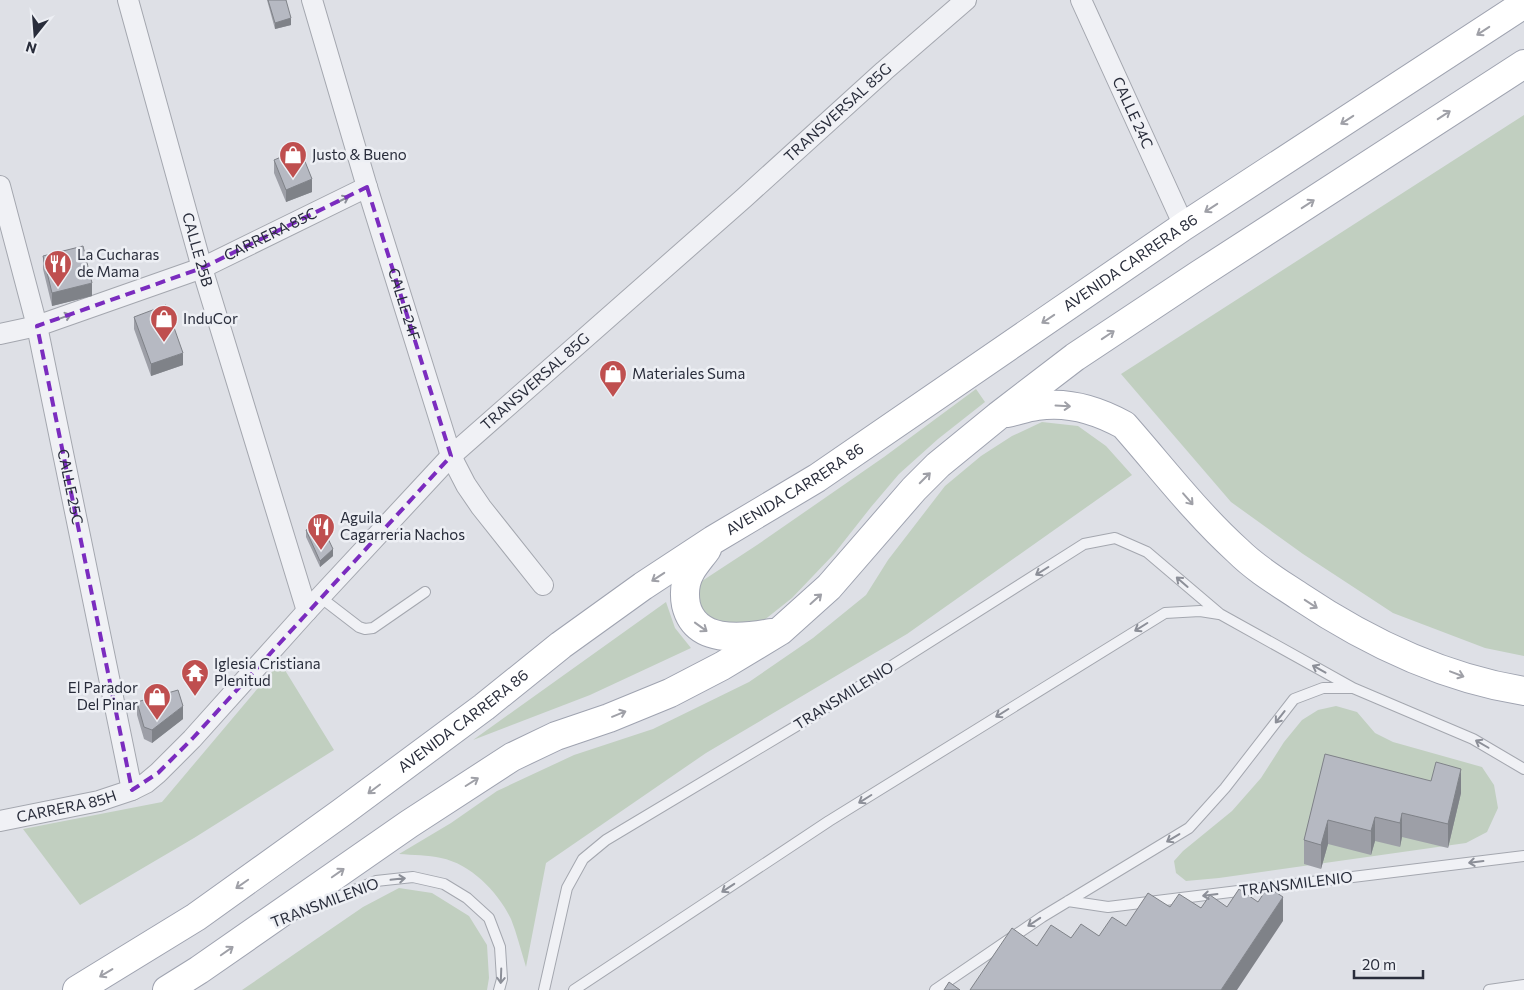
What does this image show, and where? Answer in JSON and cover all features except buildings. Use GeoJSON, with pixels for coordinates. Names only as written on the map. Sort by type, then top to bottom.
{"type":"FeatureCollection","features":[{"type":"Feature","properties":{"kind":"main road","name":"AVENIDA CARRERA 86"},"geometry":{"type":"LineString","coordinates":[[77,990],[196,917],[484,707],[601,615],[713,540],[817,478],[1184,226],[1524,4]]}},
{"type":"Feature","properties":{"kind":"main road"},"geometry":{"type":"LineString","coordinates":[[167,990],[191,980],[255,931],[408,824],[512,757],[556,736],[609,718],[670,693],[722,666],[780,631],[829,586],[932,471],[998,416],[1075,357],[1208,268],[1524,64]]}},
{"type":"Feature","properties":{"kind":"main road"},"geometry":{"type":"LineString","coordinates":[[998,416],[1037,406],[1058,405],[1079,407],[1124,424],[1209,523],[1269,577],[1331,618],[1388,648],[1469,679],[1524,691]]}},
{"type":"Feature","properties":{"kind":"main road"},"geometry":{"type":"LineString","coordinates":[[713,540],[690,572],[684,594],[690,618],[700,628],[713,634],[724,636],[745,636],[780,631]]}},
{"type":"Feature","properties":{"kind":"street","name":"CALLE 25B"},"geometry":{"type":"LineString","coordinates":[[128,0],[202,268],[313,604]]}},
{"type":"Feature","properties":{"kind":"street","name":"CALLE 24F"},"geometry":{"type":"LineString","coordinates":[[312,0],[367,187],[452,456],[466,485],[481,507],[543,586]]}},
{"type":"Feature","properties":{"kind":"street","name":"TRANSVERSAL 85G"},"geometry":{"type":"LineString","coordinates":[[132,790],[152,778],[192,739],[313,604],[452,456],[966,0]]}},
{"type":"Feature","properties":{"kind":"street","name":"CALLE 24C"},"geometry":{"type":"LineString","coordinates":[[1081,0],[1184,226]]}},
{"type":"Feature","properties":{"kind":"street","name":"CALLE 25C"},"geometry":{"type":"LineString","coordinates":[[0,186],[37,326],[132,790]]}},
{"type":"Feature","properties":{"kind":"street","name":"CARRERA 85C"},"geometry":{"type":"LineString","coordinates":[[0,334],[37,326],[202,268],[367,187]]}},
{"type":"Feature","properties":{"kind":"street","name":"CARRERA 85H"},"geometry":{"type":"LineString","coordinates":[[0,820],[99,801],[132,790]]}},
{"type":"Feature","properties":{"kind":"lane","name":"TRANSMILENIO"},"geometry":{"type":"LineString","coordinates":[[544,990],[567,888],[583,859],[606,840],[808,719],[1084,544],[1116,538],[1148,552],[1220,614],[1353,688],[1473,739],[1524,769]]}},
{"type":"Feature","properties":{"kind":"lane"},"geometry":{"type":"LineString","coordinates":[[313,604],[365,629],[373,628],[425,592]]}},
{"type":"Feature","properties":{"kind":"lane","name":"TRANSMILENIO"},"geometry":{"type":"LineString","coordinates":[[574,990],[829,822],[1165,613],[1200,611],[1220,614]]}},
{"type":"Feature","properties":{"kind":"lane","name":"TRANSMILENIO"},"geometry":{"type":"LineString","coordinates":[[935,990],[1042,917],[1189,828],[1225,788],[1294,699],[1323,688],[1353,688]]}},
{"type":"Feature","properties":{"kind":"lane","name":"TRANSMILENIO"},"geometry":{"type":"LineString","coordinates":[[1068,902],[1108,907],[1524,856]]}},
{"type":"Feature","properties":{"kind":"lane","name":"TRANSMILENIO"},"geometry":{"type":"LineString","coordinates":[[255,931],[376,881],[413,877],[444,884],[467,898],[489,918],[500,946],[502,979],[499,990]]}},
{"type":"Feature","properties":{"kind":"lane"},"geometry":{"type":"LineString","coordinates":[[1489,990],[1524,985]]}},
{"type":"Feature","properties":{"kind":"highlighted area"},"geometry":{"type":"Polygon","coordinates":[[[367,187],[451,456],[192,739],[158,773],[132,790],[37,326],[202,268],[367,187]]]}},
{"type":"Feature","properties":{"kind":"green space"},"geometry":{"type":"Polygon","coordinates":[[[1524,115],[1524,656],[1485,648],[1393,613],[1303,554],[1231,502],[1121,374],[1524,115]]]}},
{"type":"Feature","properties":{"kind":"green space"},"geometry":{"type":"Polygon","coordinates":[[[976,389],[985,402],[938,439],[899,474],[834,554],[792,598],[763,621],[740,628],[707,619],[696,596],[702,581],[884,457],[976,389]]]}},
{"type":"Feature","properties":{"kind":"green space"},"geometry":{"type":"Polygon","coordinates":[[[1042,422],[1078,426],[1106,446],[1132,475],[907,634],[706,753],[546,863],[526,967],[511,919],[491,889],[473,873],[452,861],[431,856],[399,854],[451,823],[497,791],[574,755],[653,729],[749,682],[813,638],[866,595],[888,560],[945,486],[981,456],[1012,436],[1042,422]]]}},
{"type":"Feature","properties":{"kind":"green space"},"geometry":{"type":"Polygon","coordinates":[[[666,602],[675,628],[691,648],[590,695],[473,740],[666,602]]]}},
{"type":"Feature","properties":{"kind":"green space"},"geometry":{"type":"Polygon","coordinates":[[[280,662],[334,750],[194,838],[80,905],[23,829],[162,802],[280,662]]]}},
{"type":"Feature","properties":{"kind":"green space"},"geometry":{"type":"Polygon","coordinates":[[[1336,706],[1357,712],[1375,733],[1393,742],[1482,767],[1494,785],[1498,808],[1487,832],[1466,843],[1219,878],[1186,881],[1176,873],[1174,861],[1183,851],[1232,811],[1261,778],[1284,742],[1302,720],[1318,710],[1336,706]]]}},
{"type":"Feature","properties":{"kind":"green space"},"geometry":{"type":"Polygon","coordinates":[[[399,888],[432,893],[469,916],[487,945],[489,978],[487,990],[242,990],[363,907],[399,888]]]}},
{"type":"Feature","properties":{"kind":"place","name":"Justo & Bueno"},"geometry":{"type":"Point","coordinates":[293,179]}},
{"type":"Feature","properties":{"kind":"place","name":"La Cucharas de Mama"},"geometry":{"type":"Point","coordinates":[58,288]}},
{"type":"Feature","properties":{"kind":"place","name":"InduCor"},"geometry":{"type":"Point","coordinates":[164,343]}},
{"type":"Feature","properties":{"kind":"place","name":"Materiales Suma"},"geometry":{"type":"Point","coordinates":[613,398]}},
{"type":"Feature","properties":{"kind":"place","name":"Aguila Cagarreria Nachos"},"geometry":{"type":"Point","coordinates":[321,551]}},
{"type":"Feature","properties":{"kind":"place","name":"Iglesia Cristiana Plenitud"},"geometry":{"type":"Point","coordinates":[195,697]}},
{"type":"Feature","properties":{"kind":"place","name":"El Parador Del Pinar"},"geometry":{"type":"Point","coordinates":[157,721]}}]}
